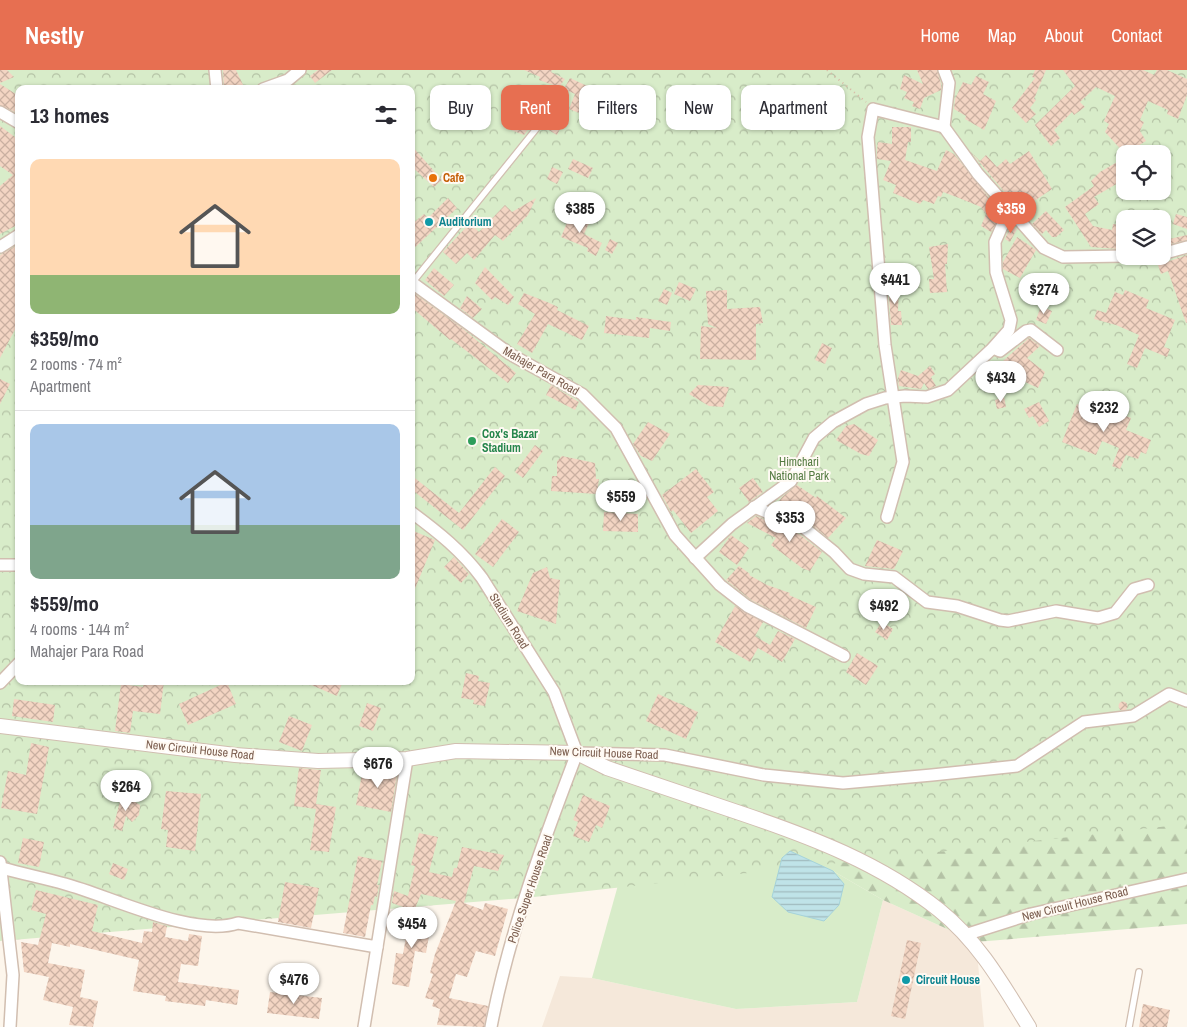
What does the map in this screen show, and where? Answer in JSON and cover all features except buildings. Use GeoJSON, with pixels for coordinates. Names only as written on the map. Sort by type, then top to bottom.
{"type":"FeatureCollection","features":[{"type":"Feature","properties":{"kind":"street"},"geometry":{"type":"LineString","coordinates":[[215,70],[217,85]]}},
{"type":"Feature","properties":{"kind":"street"},"geometry":{"type":"LineString","coordinates":[[274,85],[288,80],[300,70]]}},
{"type":"Feature","properties":{"kind":"street"},"geometry":{"type":"LineString","coordinates":[[944,70],[949,83],[944,127]]}},
{"type":"Feature","properties":{"kind":"street"},"geometry":{"type":"LineString","coordinates":[[887,517],[903,462],[885,345],[868,137],[873,108],[944,127],[978,174],[1044,248],[1063,257],[1116,256]]}},
{"type":"Feature","properties":{"kind":"street"},"geometry":{"type":"LineString","coordinates":[[0,112],[15,121]]}},
{"type":"Feature","properties":{"kind":"street"},"geometry":{"type":"LineString","coordinates":[[696,558],[732,524],[791,481],[814,438],[833,422],[866,404],[893,396],[927,398],[948,390],[993,348],[1009,330],[1011,320],[996,272],[995,242],[1002,226],[1013,212]]}},
{"type":"Feature","properties":{"kind":"street"},"geometry":{"type":"LineString","coordinates":[[0,247],[15,238]]}},
{"type":"Feature","properties":{"kind":"street"},"geometry":{"type":"LineString","coordinates":[[1171,251],[1187,247]]}},
{"type":"Feature","properties":{"kind":"street","name":"Mahajer Para Road"},"geometry":{"type":"LineString","coordinates":[[415,284],[510,354],[582,394],[616,428],[675,535],[720,585],[747,606],[844,656]]}},
{"type":"Feature","properties":{"kind":"street"},"geometry":{"type":"LineString","coordinates":[[993,348],[1000,351],[1026,331],[1031,330],[1057,350]]}},
{"type":"Feature","properties":{"kind":"street"},"geometry":{"type":"LineString","coordinates":[[754,507],[803,527],[834,552],[850,569],[864,574],[894,576],[927,602],[957,606],[1000,620],[1056,611],[1098,618],[1116,613],[1134,589],[1148,585]]}},
{"type":"Feature","properties":{"kind":"street","name":"Stadium Road"},"geometry":{"type":"LineString","coordinates":[[415,515],[448,540],[470,562],[482,578],[554,692],[577,753]]}},
{"type":"Feature","properties":{"kind":"street"},"geometry":{"type":"LineString","coordinates":[[0,565],[15,565]]}},
{"type":"Feature","properties":{"kind":"street"},"geometry":{"type":"LineString","coordinates":[[0,683],[15,667]]}},
{"type":"Feature","properties":{"kind":"street","name":"New Circuit House Road"},"geometry":{"type":"LineString","coordinates":[[0,726],[235,755],[318,761],[407,759],[456,751],[666,755],[764,774],[843,783],[1017,766],[1084,722],[1133,716],[1169,694],[1187,701]]}},
{"type":"Feature","properties":{"kind":"street"},"geometry":{"type":"LineString","coordinates":[[577,753],[607,768],[810,837],[880,869],[940,911],[965,935],[991,965],[1029,1027]]}},
{"type":"Feature","properties":{"kind":"street","name":"Police Super House Road"},"geometry":{"type":"LineString","coordinates":[[491,1027],[499,985],[520,912],[577,753]]}},
{"type":"Feature","properties":{"kind":"street"},"geometry":{"type":"LineString","coordinates":[[364,1027],[407,759]]}},
{"type":"Feature","properties":{"kind":"street"},"geometry":{"type":"LineString","coordinates":[[10,1027],[13,976],[1,871],[66,884],[126,905],[185,921],[219,927],[238,922],[377,947]]}},
{"type":"Feature","properties":{"kind":"street","name":"New Circuit House Road"},"geometry":{"type":"LineString","coordinates":[[965,935],[1030,914],[1187,879]]}},
{"type":"Feature","properties":{"kind":"lane"},"geometry":{"type":"LineString","coordinates":[[415,278],[535,130]]}},
{"type":"Feature","properties":{"kind":"lane"},"geometry":{"type":"LineString","coordinates":[[1129,1027],[1139,972]]}},
{"type":"Feature","properties":{"kind":"path"},"geometry":{"type":"LineString","coordinates":[[827,70],[873,108]]}},
{"type":"Feature","properties":{"kind":"shaded area"},"geometry":{"type":"Polygon","coordinates":[[[883,900],[976,942],[984,1027],[542,1027],[560,976],[592,978],[736,1009],[857,1002],[883,900]]]}},
{"type":"Feature","properties":{"kind":"green space","name":"Himchari National Park"},"geometry":{"type":"Polygon","coordinates":[[[0,70],[1187,70],[1187,824],[534,897],[0,941],[0,70]]]}},
{"type":"Feature","properties":{"kind":"green space"},"geometry":{"type":"Polygon","coordinates":[[[1187,674],[1187,924],[976,942],[883,900],[833,871],[790,851],[1187,674]]]}},
{"type":"Feature","properties":{"kind":"green space"},"geometry":{"type":"Polygon","coordinates":[[[641,803],[790,851],[833,871],[883,900],[857,1002],[736,1009],[592,978],[641,803]]]}},
{"type":"Feature","properties":{"kind":"water"},"geometry":{"type":"Polygon","coordinates":[[[790,851],[833,871],[844,884],[839,905],[824,921],[788,912],[772,897],[782,858],[790,851]]]}},
{"type":"Feature","properties":{"kind":"place","name":"Cafe"},"geometry":{"type":"Point","coordinates":[433,178]}},
{"type":"Feature","properties":{"kind":"place","name":"Auditorium"},"geometry":{"type":"Point","coordinates":[429,222]}},
{"type":"Feature","properties":{"kind":"place","name":"Cox's Bazar Stadium"},"geometry":{"type":"Point","coordinates":[472,441]}},
{"type":"Feature","properties":{"kind":"place","name":"Circuit House"},"geometry":{"type":"Point","coordinates":[906,980]}}]}
